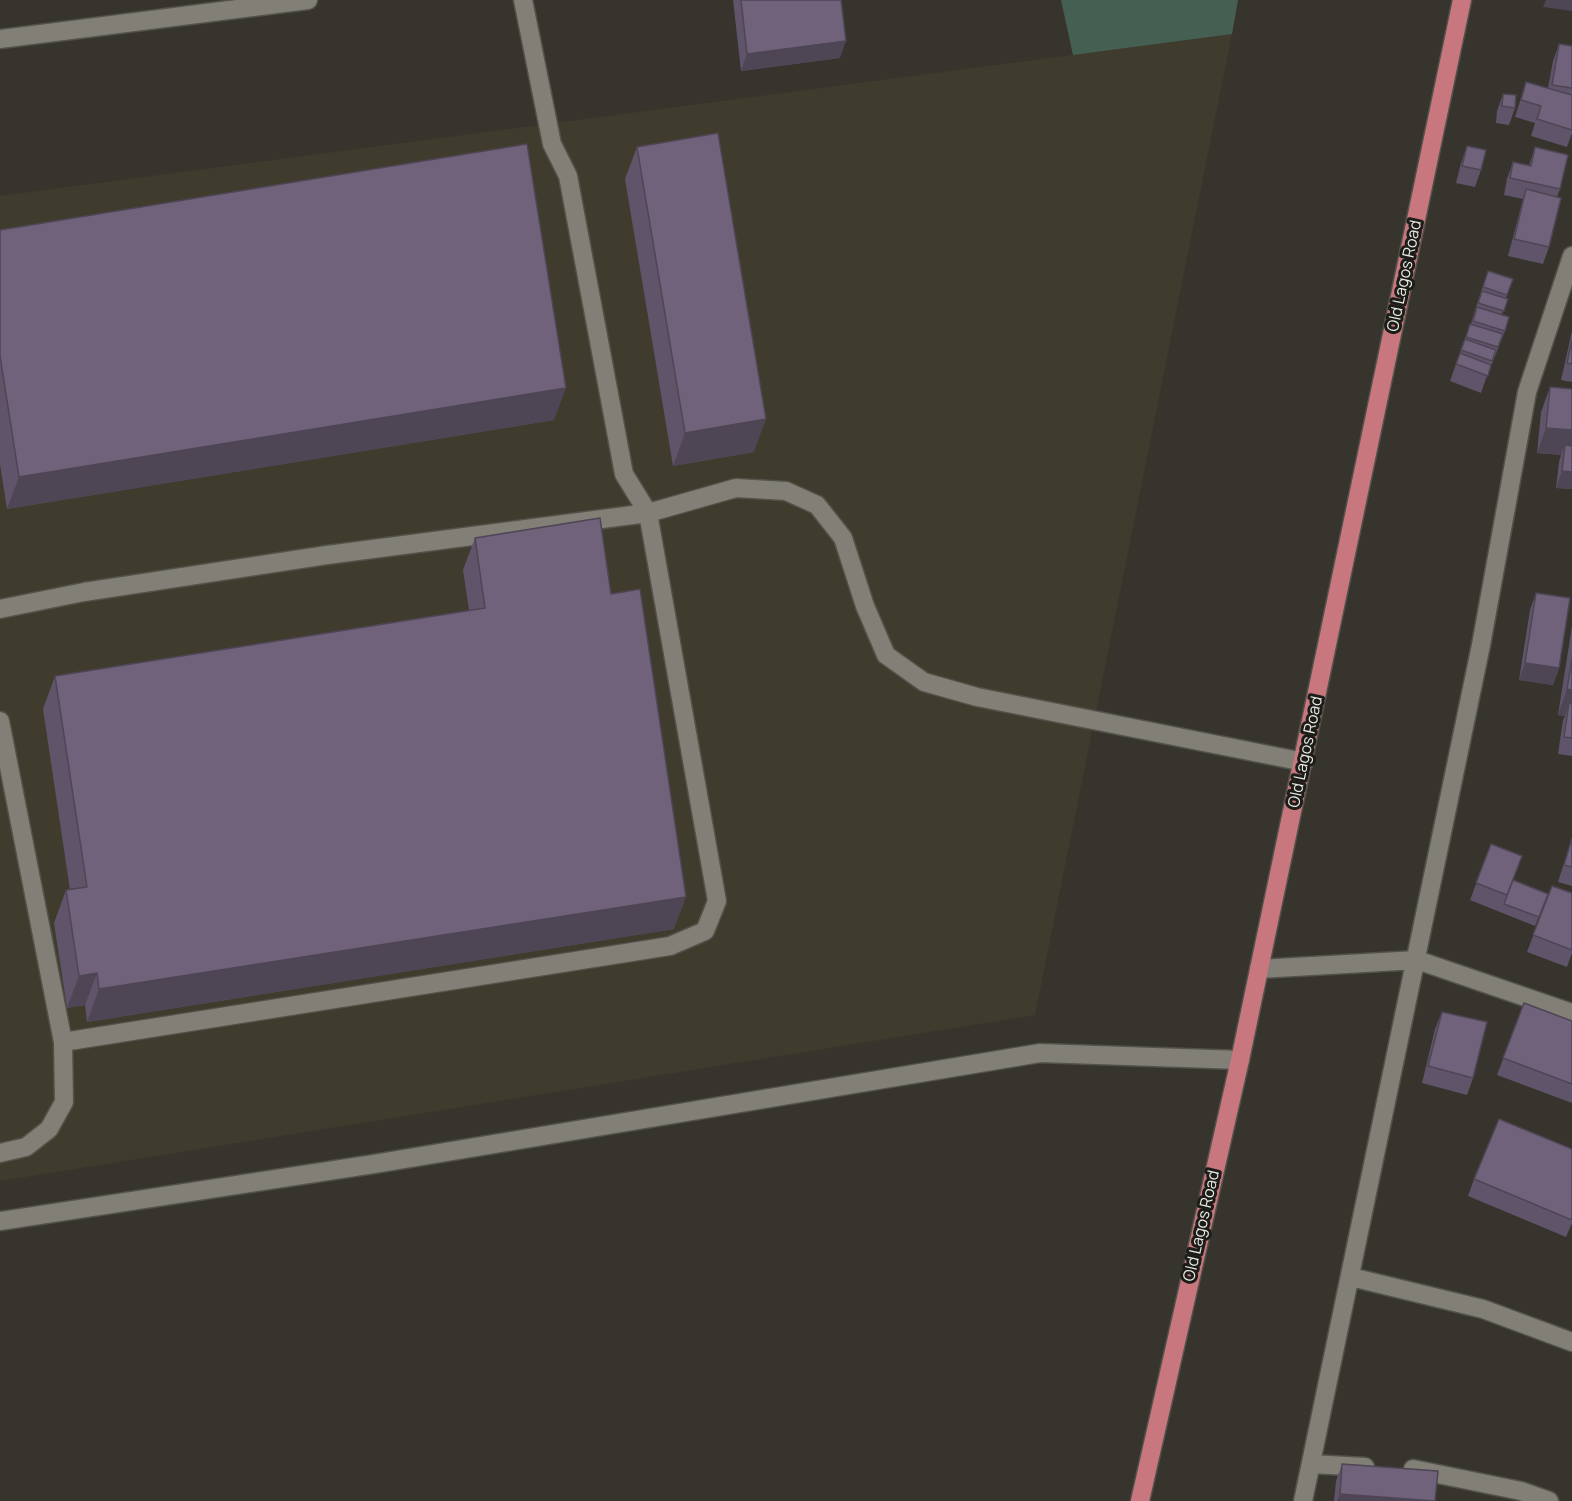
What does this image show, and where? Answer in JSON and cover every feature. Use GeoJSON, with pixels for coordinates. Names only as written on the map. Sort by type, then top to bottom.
{"type":"FeatureCollection","features":[{"type":"Feature","properties":{"kind":"main road","name":"Old Lagos Road"},"geometry":{"type":"LineString","coordinates":[[1140,1501],[1240,1060],[1304,762],[1462,0]]}},
{"type":"Feature","properties":{"kind":"street"},"geometry":{"type":"LineString","coordinates":[[0,39],[308,0]]}},
{"type":"Feature","properties":{"kind":"street"},"geometry":{"type":"LineString","coordinates":[[63,1042],[670,946],[705,931],[717,901],[648,513],[624,474],[568,176],[552,144],[523,0]]}},
{"type":"Feature","properties":{"kind":"street"},"geometry":{"type":"LineString","coordinates":[[1303,1501],[1481,645],[1527,392],[1572,256]]}},
{"type":"Feature","properties":{"kind":"street"},"geometry":{"type":"LineString","coordinates":[[0,609],[84,591],[315,557],[648,513],[736,488],[786,490],[817,505],[843,538],[865,606],[886,655],[924,682],[977,697],[1304,762]]}},
{"type":"Feature","properties":{"kind":"street"},"geometry":{"type":"LineString","coordinates":[[0,722],[63,1042],[64,1102],[49,1129],[26,1147],[0,1154]]}},
{"type":"Feature","properties":{"kind":"street"},"geometry":{"type":"LineString","coordinates":[[1259,969],[1417,960],[1572,1013]]}},
{"type":"Feature","properties":{"kind":"street"},"geometry":{"type":"LineString","coordinates":[[0,1221],[374,1164],[1040,1053],[1240,1060]]}},
{"type":"Feature","properties":{"kind":"street"},"geometry":{"type":"LineString","coordinates":[[1351,1277],[1483,1309],[1572,1342]]}},
{"type":"Feature","properties":{"kind":"street"},"geometry":{"type":"LineString","coordinates":[[1311,1464],[1418,1470],[1521,1491],[1549,1501]]}},
{"type":"Feature","properties":{"kind":"shaded area"},"geometry":{"type":"Polygon","coordinates":[[[1232,34],[1035,1015],[0,1181],[0,196],[1232,34]]]}},
{"type":"Feature","properties":{"kind":"green space"},"geometry":{"type":"Polygon","coordinates":[[[1061,0],[1238,0],[1232,34],[1073,55],[1061,0]]]}},
{"type":"Feature","properties":{"kind":"building"},"geometry":{"type":"Polygon","coordinates":[[[741,0],[841,0],[846,41],[747,54],[741,0]]]}},
{"type":"Feature","properties":{"kind":"building"},"geometry":{"type":"Polygon","coordinates":[[[1559,44],[1572,46],[1572,88],[1552,85],[1559,44]]]}},
{"type":"Feature","properties":{"kind":"building"},"geometry":{"type":"Polygon","coordinates":[[[1526,82],[1572,95],[1572,130],[1537,119],[1541,106],[1521,100],[1526,82]]]}},
{"type":"Feature","properties":{"kind":"building"},"geometry":{"type":"Polygon","coordinates":[[[1503,94],[1516,95],[1515,108],[1502,106],[1503,94]]]}},
{"type":"Feature","properties":{"kind":"building"},"geometry":{"type":"Polygon","coordinates":[[[718,133],[766,419],[685,433],[637,147],[718,133]]]}},
{"type":"Feature","properties":{"kind":"building"},"geometry":{"type":"Polygon","coordinates":[[[527,144],[566,388],[19,477],[0,356],[0,230],[527,144]]]}},
{"type":"Feature","properties":{"kind":"building"},"geometry":{"type":"Polygon","coordinates":[[[1467,146],[1486,150],[1481,170],[1462,166],[1467,146]]]}},
{"type":"Feature","properties":{"kind":"building"},"geometry":{"type":"Polygon","coordinates":[[[1535,147],[1568,155],[1560,189],[1510,178],[1513,162],[1531,166],[1535,147]]]}},
{"type":"Feature","properties":{"kind":"building"},"geometry":{"type":"Polygon","coordinates":[[[1526,189],[1561,198],[1549,247],[1514,239],[1526,189]]]}},
{"type":"Feature","properties":{"kind":"building"},"geometry":{"type":"Polygon","coordinates":[[[1488,271],[1513,279],[1507,295],[1483,287],[1488,271]]]}},
{"type":"Feature","properties":{"kind":"building"},"geometry":{"type":"Polygon","coordinates":[[[1482,291],[1508,299],[1504,311],[1478,303],[1482,291]]]}},
{"type":"Feature","properties":{"kind":"building"},"geometry":{"type":"Polygon","coordinates":[[[1477,307],[1509,317],[1505,331],[1473,321],[1477,307]]]}},
{"type":"Feature","properties":{"kind":"building"},"geometry":{"type":"Polygon","coordinates":[[[1470,324],[1503,334],[1498,347],[1466,337],[1470,324]]]}},
{"type":"Feature","properties":{"kind":"building"},"geometry":{"type":"Polygon","coordinates":[[[1465,339],[1496,350],[1492,361],[1461,350],[1465,339]]]}},
{"type":"Feature","properties":{"kind":"building"},"geometry":{"type":"Polygon","coordinates":[[[1572,340],[1572,364],[1567,363],[1572,340]]]}},
{"type":"Feature","properties":{"kind":"building"},"geometry":{"type":"Polygon","coordinates":[[[1460,353],[1491,365],[1488,376],[1456,364],[1460,353]]]}},
{"type":"Feature","properties":{"kind":"building"},"geometry":{"type":"Polygon","coordinates":[[[1550,387],[1572,389],[1572,430],[1546,428],[1550,387]]]}},
{"type":"Feature","properties":{"kind":"building"},"geometry":{"type":"Polygon","coordinates":[[[1565,445],[1572,446],[1572,472],[1562,471],[1565,445]]]}},
{"type":"Feature","properties":{"kind":"building"},"geometry":{"type":"Polygon","coordinates":[[[600,518],[611,594],[640,589],[686,897],[99,989],[97,973],[79,976],[66,890],[87,887],[55,676],[485,608],[475,538],[600,518]]]}},
{"type":"Feature","properties":{"kind":"building"},"geometry":{"type":"Polygon","coordinates":[[[1536,593],[1570,598],[1559,668],[1525,663],[1536,593]]]}},
{"type":"Feature","properties":{"kind":"building"},"geometry":{"type":"Polygon","coordinates":[[[1572,659],[1572,690],[1567,689],[1572,659]]]}},
{"type":"Feature","properties":{"kind":"building"},"geometry":{"type":"Polygon","coordinates":[[[1569,703],[1572,704],[1572,738],[1564,737],[1569,703]]]}},
{"type":"Feature","properties":{"kind":"building"},"geometry":{"type":"Polygon","coordinates":[[[1572,838],[1572,867],[1564,865],[1572,838]]]}},
{"type":"Feature","properties":{"kind":"building"},"geometry":{"type":"Polygon","coordinates":[[[1491,844],[1522,856],[1507,895],[1476,883],[1491,844]]]}},
{"type":"Feature","properties":{"kind":"building"},"geometry":{"type":"Polygon","coordinates":[[[1513,880],[1548,894],[1539,917],[1504,904],[1513,880]]]}},
{"type":"Feature","properties":{"kind":"building"},"geometry":{"type":"Polygon","coordinates":[[[1552,886],[1572,893],[1572,950],[1533,935],[1552,886]]]}},
{"type":"Feature","properties":{"kind":"building"},"geometry":{"type":"Polygon","coordinates":[[[1524,1003],[1572,1021],[1572,1084],[1503,1058],[1524,1003]]]}},
{"type":"Feature","properties":{"kind":"building"},"geometry":{"type":"Polygon","coordinates":[[[1442,1012],[1487,1022],[1473,1078],[1428,1066],[1442,1012]]]}},
{"type":"Feature","properties":{"kind":"building"},"geometry":{"type":"Polygon","coordinates":[[[1499,1119],[1572,1149],[1572,1220],[1474,1179],[1499,1119]]]}},
{"type":"Feature","properties":{"kind":"building"},"geometry":{"type":"Polygon","coordinates":[[[1342,1464],[1438,1471],[1435,1501],[1340,1494],[1342,1464]]]}}]}
